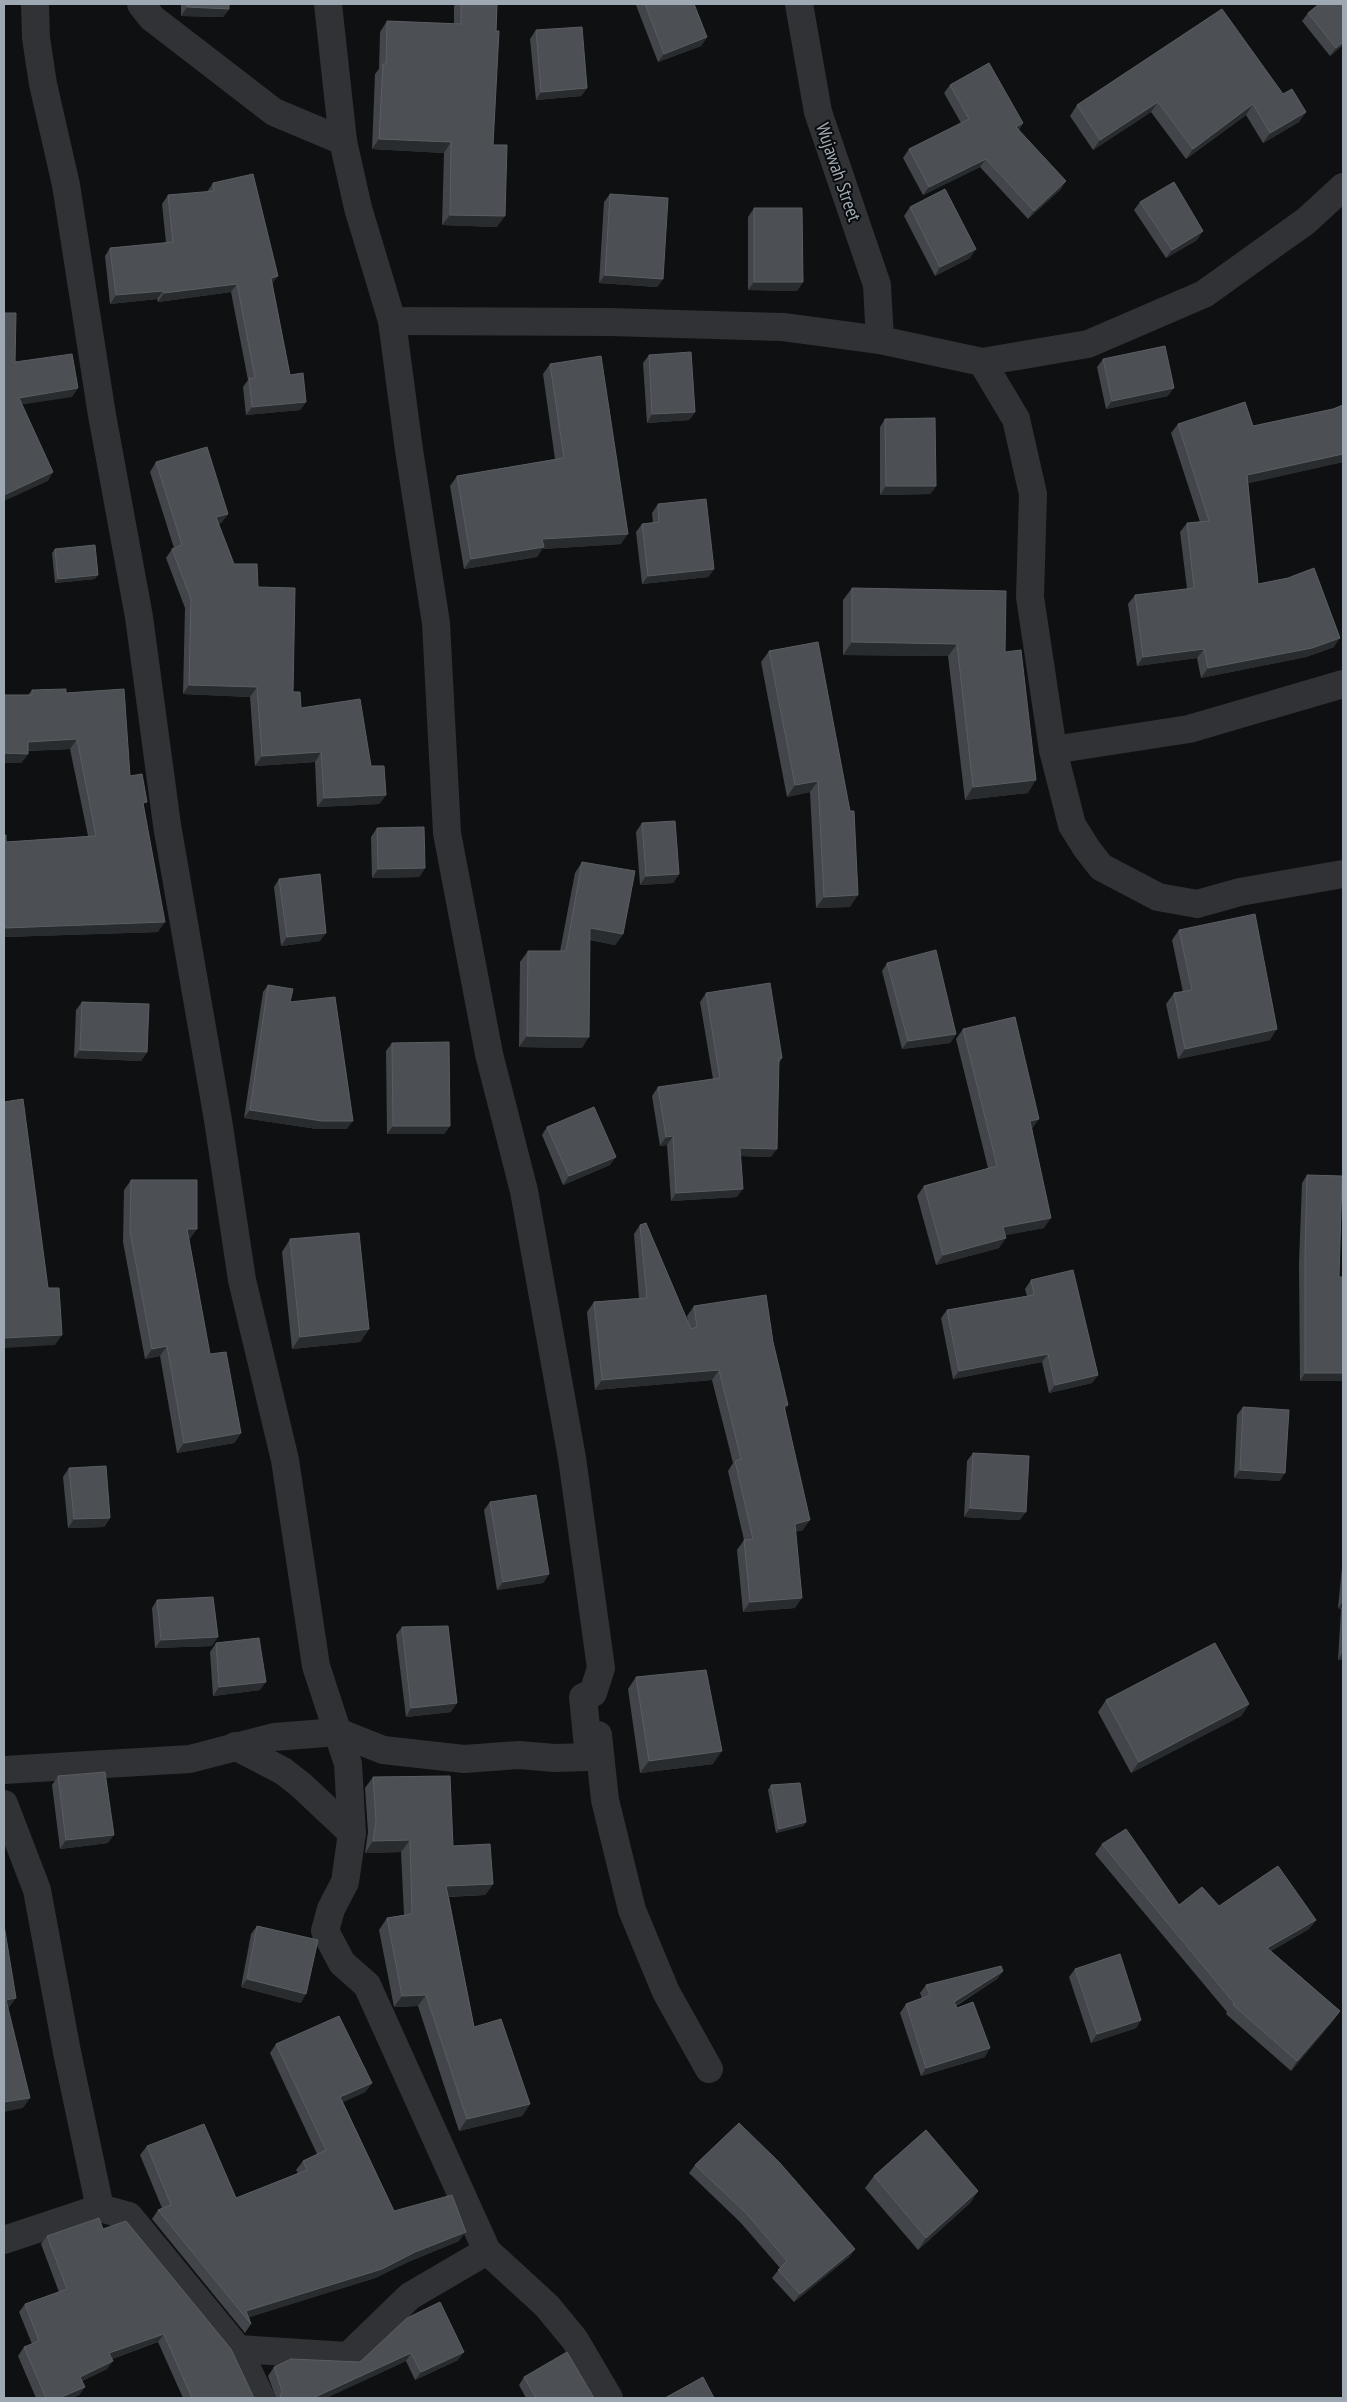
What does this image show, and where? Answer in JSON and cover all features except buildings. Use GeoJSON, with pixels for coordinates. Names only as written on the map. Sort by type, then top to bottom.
{"type":"FeatureCollection","features":[{"type":"Feature","properties":{"kind":"street"},"geometry":{"type":"LineString","coordinates":[[35,4],[36,38],[43,84],[66,185],[102,415],[138,617],[168,825],[218,1120],[242,1280],[285,1460],[316,1666],[348,1764],[352,1833],[345,1882],[331,1909],[325,1931],[342,1963],[367,1985],[487,2251],[547,2306],[575,2340],[609,2398]]}},
{"type":"Feature","properties":{"kind":"street"},"geometry":{"type":"LineString","coordinates":[[141,4],[152,18],[274,112],[343,140]]}},
{"type":"Feature","properties":{"kind":"street"},"geometry":{"type":"LineString","coordinates":[[328,4],[343,140],[358,208],[392,321],[409,450],[436,624],[447,833],[489,1054],[524,1191],[572,1458],[601,1668],[593,1693],[605,1800],[632,1910],[666,1992],[709,2069]]}},
{"type":"Feature","properties":{"kind":"street","name":"Wujawah Street"},"geometry":{"type":"LineString","coordinates":[[799,4],[818,112],[877,285],[880,340]]}},
{"type":"Feature","properties":{"kind":"street"},"geometry":{"type":"LineString","coordinates":[[392,321],[783,326],[880,340],[982,362],[1088,344],[1204,294],[1306,221],[1343,187]]}},
{"type":"Feature","properties":{"kind":"street"},"geometry":{"type":"LineString","coordinates":[[982,362],[1016,419],[1033,494],[1030,597],[1053,750],[1072,825],[1087,849],[1101,867],[1158,896],[1197,904],[1240,892],[1343,874]]}},
{"type":"Feature","properties":{"kind":"street"},"geometry":{"type":"LineString","coordinates":[[1053,750],[1189,730],[1343,684]]}},
{"type":"Feature","properties":{"kind":"street"},"geometry":{"type":"LineString","coordinates":[[4,1770],[190,1759],[274,1737],[338,1732],[383,1750],[464,1758],[519,1756],[589,1757],[583,1697],[593,1693]]}},
{"type":"Feature","properties":{"kind":"street"},"geometry":{"type":"LineString","coordinates":[[235,1746],[283,1771],[302,1785],[352,1833]]}},
{"type":"Feature","properties":{"kind":"street"},"geometry":{"type":"LineString","coordinates":[[4,1804],[37,1890],[67,2052],[100,2208]]}},
{"type":"Feature","properties":{"kind":"street"},"geometry":{"type":"LineString","coordinates":[[4,2240],[100,2208],[129,2216],[238,2349],[261,2398]]}},
{"type":"Feature","properties":{"kind":"street"},"geometry":{"type":"LineString","coordinates":[[238,2349],[348,2356],[410,2296],[487,2251]]}}]}
